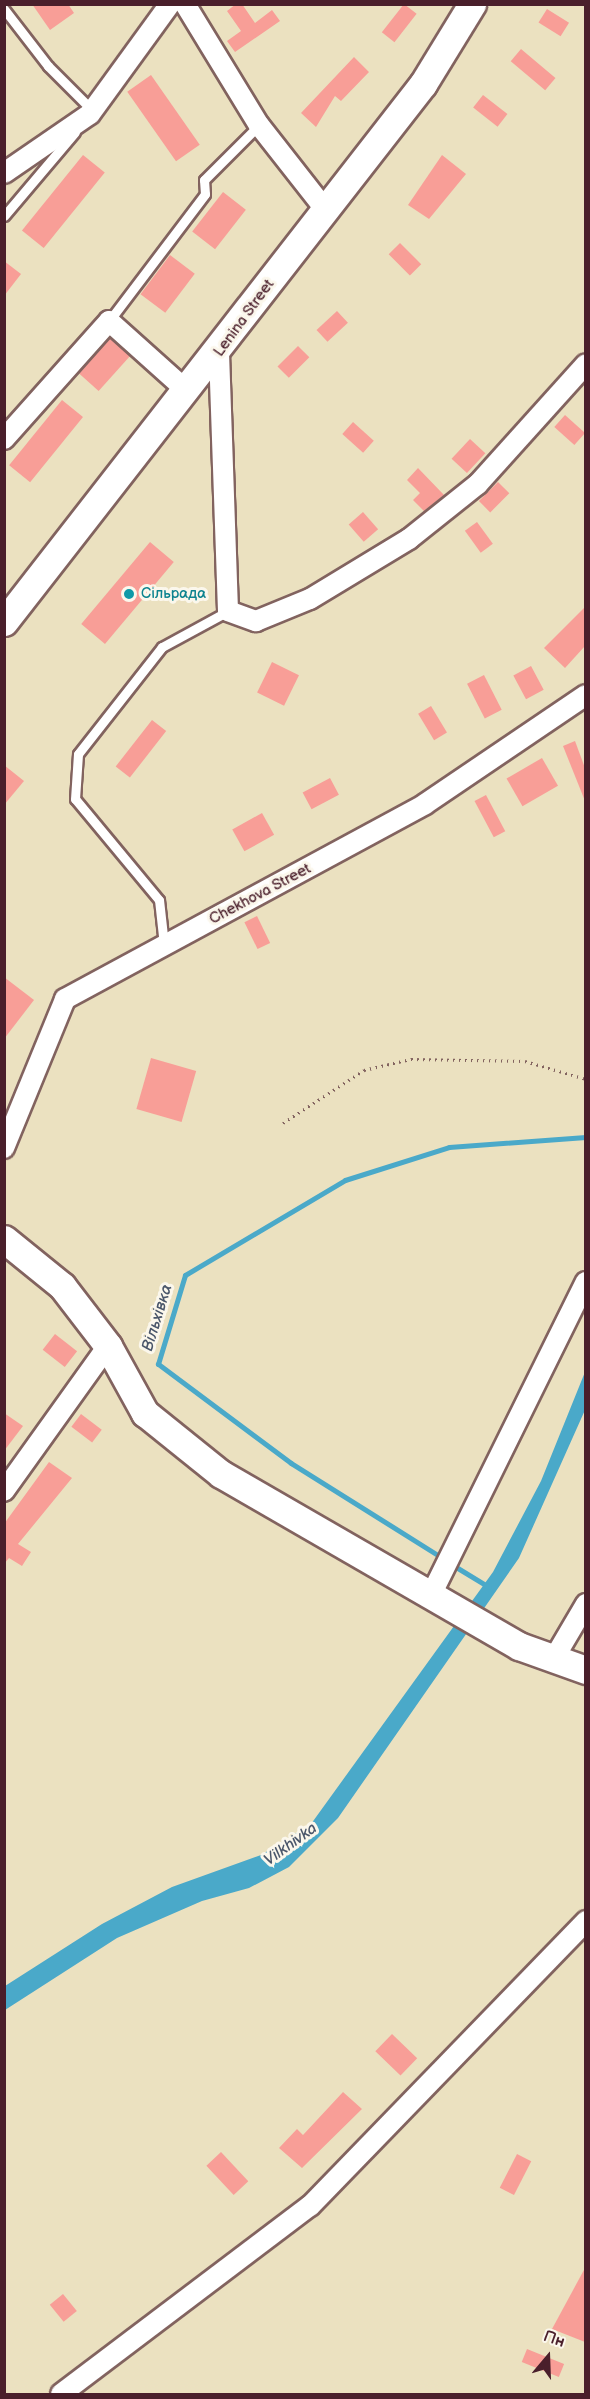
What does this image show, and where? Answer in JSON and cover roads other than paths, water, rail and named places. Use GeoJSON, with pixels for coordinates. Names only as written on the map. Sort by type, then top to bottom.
{"type":"FeatureCollection","features":[{"type":"Feature","properties":{"kind":"street"},"geometry":{"type":"LineString","coordinates":[[5,173],[92,113],[170,4]]}},
{"type":"Feature","properties":{"kind":"street"},"geometry":{"type":"LineString","coordinates":[[185,4],[259,125],[324,208]]}},
{"type":"Feature","properties":{"kind":"street","name":"Lenina Street"},"geometry":{"type":"LineString","coordinates":[[4,622],[219,353],[324,208],[423,84],[472,4]]}},
{"type":"Feature","properties":{"kind":"street"},"geometry":{"type":"LineString","coordinates":[[4,439],[109,321],[188,392]]}},
{"type":"Feature","properties":{"kind":"street"},"geometry":{"type":"LineString","coordinates":[[219,353],[228,611],[256,621],[310,599],[409,539],[478,484],[585,364]]}},
{"type":"Feature","properties":{"kind":"street","name":"Chekhova Street"},"geometry":{"type":"LineString","coordinates":[[4,1148],[65,999],[425,804],[585,695]]}},
{"type":"Feature","properties":{"kind":"street"},"geometry":{"type":"LineString","coordinates":[[4,1239],[62,1286],[108,1346],[145,1413],[221,1474],[441,1598],[519,1646],[585,1670]]}},
{"type":"Feature","properties":{"kind":"street"},"geometry":{"type":"LineString","coordinates":[[441,1598],[585,1282]]}},
{"type":"Feature","properties":{"kind":"street"},"geometry":{"type":"LineString","coordinates":[[4,1491],[108,1346]]}},
{"type":"Feature","properties":{"kind":"street"},"geometry":{"type":"LineString","coordinates":[[553,1660],[585,1604]]}},
{"type":"Feature","properties":{"kind":"street"},"geometry":{"type":"LineString","coordinates":[[61,2394],[310,2206],[585,1921]]}},
{"type":"Feature","properties":{"kind":"lane"},"geometry":{"type":"LineString","coordinates":[[4,9],[48,66],[92,113],[4,216]]}},
{"type":"Feature","properties":{"kind":"lane"},"geometry":{"type":"LineString","coordinates":[[109,321],[205,194],[204,180],[259,125]]}},
{"type":"Feature","properties":{"kind":"lane"},"geometry":{"type":"LineString","coordinates":[[164,945],[159,900],[75,799],[78,754],[162,647],[228,611]]}},
{"type":"Feature","properties":{"kind":"water","name":"Vilkhivka"},"geometry":{"type":"Polygon","coordinates":[[[585,1372],[585,1410],[519,1558],[338,1818],[289,1867],[249,1888],[202,1901],[117,1938],[5,2010],[5,1986],[102,1924],[172,1887],[261,1855],[311,1824],[493,1572],[541,1481],[585,1372]]]}},
{"type":"Feature","properties":{"kind":"waterway","name":"Вільхівка"},"geometry":{"type":"LineString","coordinates":[[444,1559],[291,1463],[158,1364],[185,1275],[345,1180],[449,1147],[586,1137]]}},
{"type":"Feature","properties":{"kind":"waterway","name":"Вільхівка"},"geometry":{"type":"LineString","coordinates":[[451,1564],[489,1587]]}},
{"type":"Feature","properties":{"kind":"place","name":"Сільрада"},"geometry":{"type":"Point","coordinates":[129,594]}}]}
